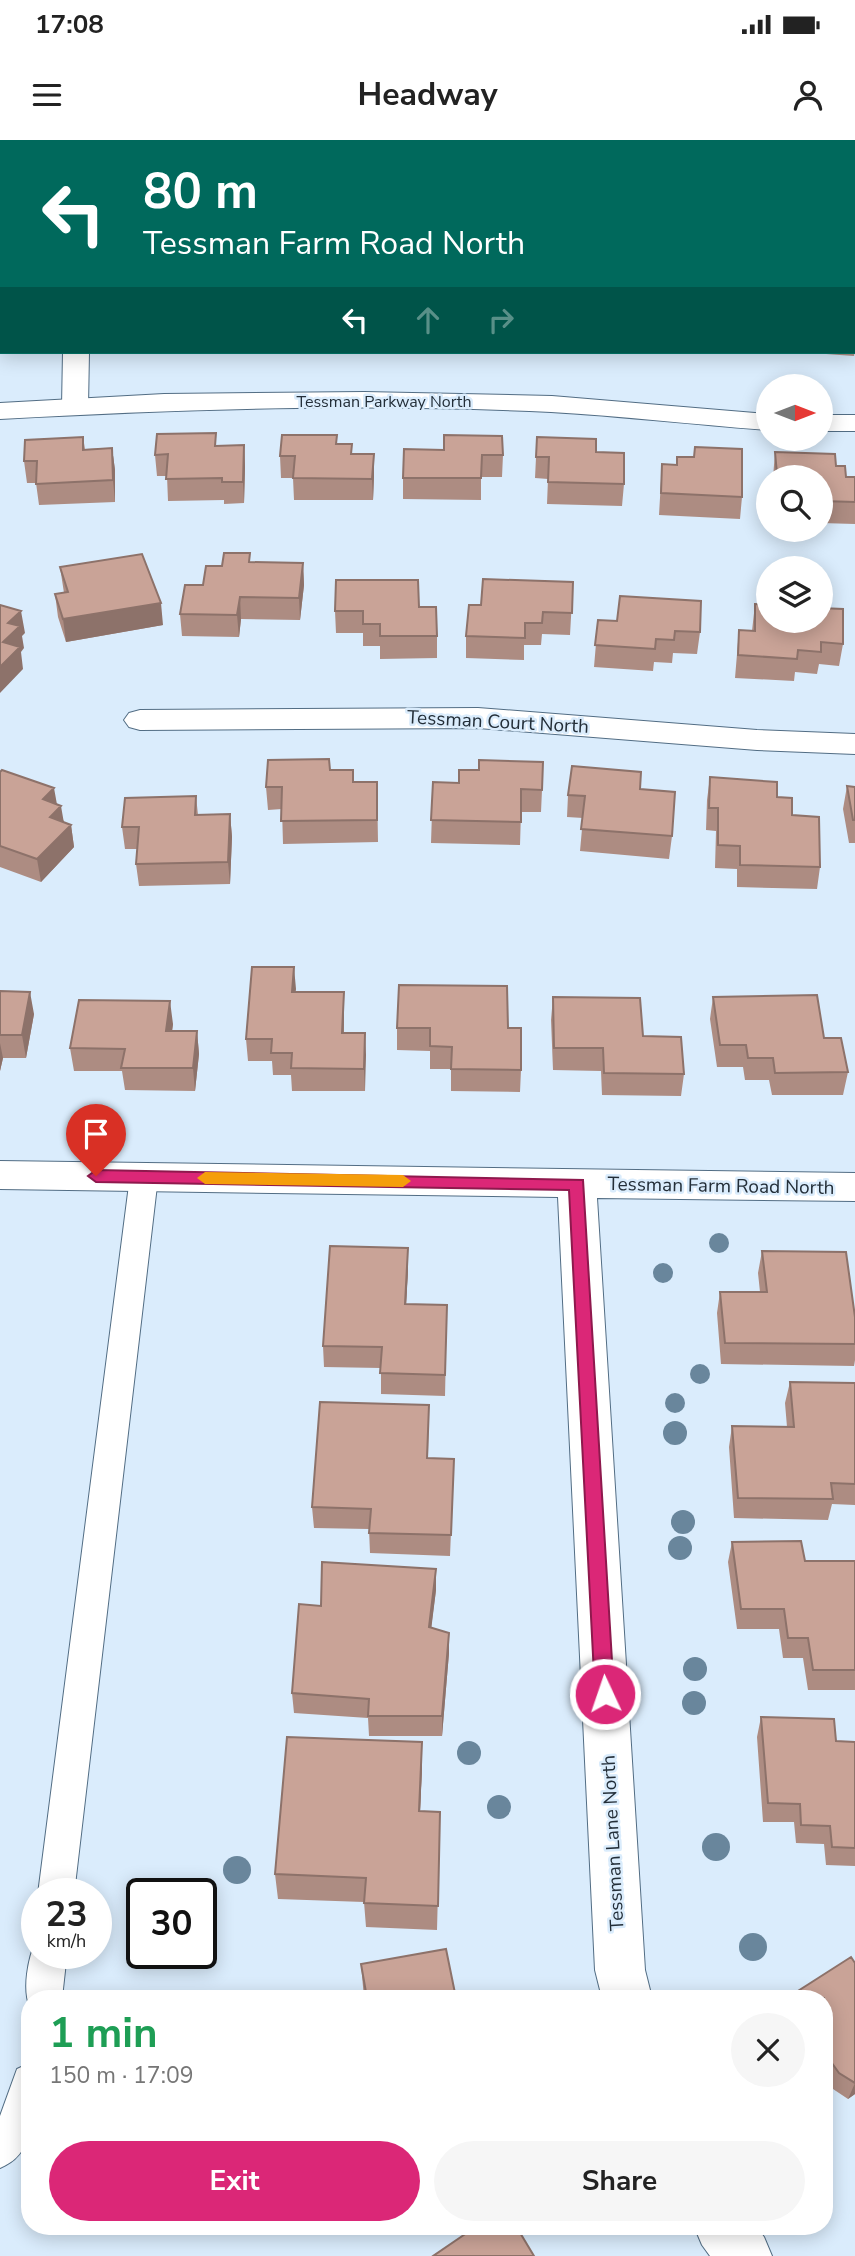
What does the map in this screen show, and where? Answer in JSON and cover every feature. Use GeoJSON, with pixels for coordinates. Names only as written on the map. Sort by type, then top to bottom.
{"type":"FeatureCollection","features":[{"type":"Feature","properties":{"kind":"street"},"geometry":{"type":"LineString","coordinates":[[75,406],[76,354]]}},
{"type":"Feature","properties":{"kind":"street","name":"Tessman Parkway North"},"geometry":{"type":"LineString","coordinates":[[0,411],[164,402],[364,400],[552,404],[756,421]]}},
{"type":"Feature","properties":{"kind":"street"},"geometry":{"type":"LineString","coordinates":[[833,423],[855,424]]}},
{"type":"Feature","properties":{"kind":"street","name":"Tessman Court North"},"geometry":{"type":"LineString","coordinates":[[140,720],[478,718],[757,740],[855,744]]}},
{"type":"Feature","properties":{"kind":"street","name":"Tessman Farm Road North"},"geometry":{"type":"LineString","coordinates":[[0,1175],[855,1187]]}},
{"type":"Feature","properties":{"kind":"street","name":"Tessman Lane North"},"geometry":{"type":"LineString","coordinates":[[577,1184],[620,1970],[625,1990]]}},
{"type":"Feature","properties":{"kind":"street"},"geometry":{"type":"LineString","coordinates":[[728,2235],[745,2256]]}},
{"type":"Feature","properties":{"kind":"lane"},"geometry":{"type":"LineString","coordinates":[[58,1878],[144,1177]]}},
{"type":"Feature","properties":{"kind":"lane"},"geometry":{"type":"LineString","coordinates":[[45,1990],[47,1969]]}},
{"type":"Feature","properties":{"kind":"lane"},"geometry":{"type":"LineString","coordinates":[[0,2149],[14,2131],[21,2110]]}},
{"type":"Feature","properties":{"kind":"building"},"geometry":{"type":"Polygon","coordinates":[[[216,433],[215,446],[244,445],[243,482],[222,482],[222,478],[166,479],[168,454],[155,455],[157,434],[216,433]]]}},
{"type":"Feature","properties":{"kind":"building"},"geometry":{"type":"Polygon","coordinates":[[[282,435],[337,435],[336,444],[352,444],[351,454],[374,454],[372,479],[293,478],[295,456],[280,456],[282,435]]]}},
{"type":"Feature","properties":{"kind":"building"},"geometry":{"type":"Polygon","coordinates":[[[444,435],[502,436],[503,455],[482,455],[481,478],[403,478],[404,449],[444,450],[444,435]]]}},
{"type":"Feature","properties":{"kind":"building"},"geometry":{"type":"Polygon","coordinates":[[[83,437],[83,450],[112,448],[113,480],[36,484],[37,461],[24,461],[25,440],[83,437]]]}},
{"type":"Feature","properties":{"kind":"building"},"geometry":{"type":"Polygon","coordinates":[[[537,437],[596,439],[596,452],[624,453],[624,484],[548,482],[549,457],[536,457],[537,437]]]}},
{"type":"Feature","properties":{"kind":"building"},"geometry":{"type":"Polygon","coordinates":[[[695,447],[742,449],[742,497],[661,493],[662,464],[677,465],[677,457],[694,457],[695,447]]]}},
{"type":"Feature","properties":{"kind":"building"},"geometry":{"type":"Polygon","coordinates":[[[775,452],[835,454],[836,466],[845,466],[846,477],[855,477],[855,502],[833,501],[833,465],[776,465],[775,452]]]}},
{"type":"Feature","properties":{"kind":"building"},"geometry":{"type":"Polygon","coordinates":[[[224,553],[250,553],[249,562],[303,563],[299,598],[240,597],[237,615],[180,614],[185,585],[203,585],[206,566],[222,566],[224,553]]]}},
{"type":"Feature","properties":{"kind":"building"},"geometry":{"type":"Polygon","coordinates":[[[142,554],[161,603],[63,619],[55,594],[68,592],[60,567],[142,554]]]}},
{"type":"Feature","properties":{"kind":"building"},"geometry":{"type":"Polygon","coordinates":[[[483,579],[573,582],[572,613],[543,612],[542,623],[525,623],[525,638],[466,636],[469,605],[481,605],[483,579]]]}},
{"type":"Feature","properties":{"kind":"building"},"geometry":{"type":"Polygon","coordinates":[[[336,580],[418,580],[419,607],[436,607],[437,636],[380,636],[380,624],[363,624],[363,611],[335,611],[336,580]]]}},
{"type":"Feature","properties":{"kind":"building"},"geometry":{"type":"Polygon","coordinates":[[[620,596],[701,601],[700,632],[675,631],[674,640],[656,639],[655,649],[595,645],[598,620],[617,621],[620,596]]]}},
{"type":"Feature","properties":{"kind":"building"},"geometry":{"type":"Polygon","coordinates":[[[755,604],[756,633],[833,633],[833,609],[843,609],[843,644],[821,642],[821,652],[798,650],[797,659],[738,655],[739,630],[755,631],[755,604]]]}},
{"type":"Feature","properties":{"kind":"building"},"geometry":{"type":"Polygon","coordinates":[[[0,605],[21,611],[8,623],[20,626],[3,642],[20,647],[0,667],[0,605]]]}},
{"type":"Feature","properties":{"kind":"building"},"geometry":{"type":"Polygon","coordinates":[[[329,759],[330,770],[353,770],[353,782],[377,782],[377,820],[281,821],[282,787],[266,787],[268,760],[329,759]]]}},
{"type":"Feature","properties":{"kind":"building"},"geometry":{"type":"Polygon","coordinates":[[[479,760],[543,762],[542,790],[521,789],[521,822],[431,820],[433,782],[459,783],[459,770],[479,770],[479,760]]]}},
{"type":"Feature","properties":{"kind":"building"},"geometry":{"type":"Polygon","coordinates":[[[572,766],[641,772],[640,789],[675,792],[672,836],[581,829],[585,796],[568,795],[572,766]]]}},
{"type":"Feature","properties":{"kind":"building"},"geometry":{"type":"Polygon","coordinates":[[[2,770],[54,788],[43,799],[61,806],[50,817],[71,825],[37,859],[0,846],[2,770]]]}},
{"type":"Feature","properties":{"kind":"building"},"geometry":{"type":"Polygon","coordinates":[[[710,777],[777,782],[777,797],[792,798],[792,815],[819,817],[820,867],[740,865],[740,846],[718,845],[718,808],[709,808],[710,777]]]}},
{"type":"Feature","properties":{"kind":"building"},"geometry":{"type":"Polygon","coordinates":[[[847,786],[855,787],[855,820],[853,820],[847,786]]]}},
{"type":"Feature","properties":{"kind":"building"},"geometry":{"type":"Polygon","coordinates":[[[196,796],[195,815],[230,814],[228,862],[136,864],[139,827],[122,827],[125,798],[196,796]]]}},
{"type":"Feature","properties":{"kind":"building"},"geometry":{"type":"Polygon","coordinates":[[[252,967],[294,967],[292,992],[344,992],[342,1033],[365,1033],[364,1069],[291,1068],[292,1053],[271,1053],[272,1039],[246,1039],[252,967]]]}},
{"type":"Feature","properties":{"kind":"building"},"geometry":{"type":"Polygon","coordinates":[[[399,985],[507,986],[508,1028],[521,1028],[521,1070],[451,1069],[452,1047],[430,1046],[430,1028],[397,1028],[399,985]]]}},
{"type":"Feature","properties":{"kind":"building"},"geometry":{"type":"Polygon","coordinates":[[[0,991],[30,992],[22,1035],[0,1035],[0,991]]]}},
{"type":"Feature","properties":{"kind":"building"},"geometry":{"type":"Polygon","coordinates":[[[817,995],[824,1038],[841,1038],[848,1072],[775,1073],[773,1058],[748,1058],[746,1045],[720,1045],[713,997],[817,995]]]}},
{"type":"Feature","properties":{"kind":"building"},"geometry":{"type":"Polygon","coordinates":[[[553,997],[640,998],[643,1036],[681,1037],[684,1074],[604,1073],[603,1048],[554,1048],[553,997]]]}},
{"type":"Feature","properties":{"kind":"building"},"geometry":{"type":"Polygon","coordinates":[[[79,1000],[170,1001],[166,1031],[197,1031],[193,1068],[121,1068],[125,1049],[70,1048],[79,1000]]]}},
{"type":"Feature","properties":{"kind":"building"},"geometry":{"type":"Polygon","coordinates":[[[330,1246],[408,1248],[405,1304],[447,1305],[445,1375],[380,1373],[382,1347],[323,1346],[330,1246]]]}},
{"type":"Feature","properties":{"kind":"building"},"geometry":{"type":"Polygon","coordinates":[[[762,1251],[846,1252],[855,1317],[855,1344],[725,1343],[720,1292],[767,1292],[762,1251]]]}},
{"type":"Feature","properties":{"kind":"building"},"geometry":{"type":"Polygon","coordinates":[[[790,1382],[855,1383],[855,1484],[831,1483],[833,1499],[738,1498],[732,1426],[794,1427],[790,1382]]]}},
{"type":"Feature","properties":{"kind":"building"},"geometry":{"type":"Polygon","coordinates":[[[320,1402],[429,1405],[427,1458],[454,1459],[451,1535],[369,1533],[371,1509],[312,1507],[320,1402]]]}},
{"type":"Feature","properties":{"kind":"building"},"geometry":{"type":"Polygon","coordinates":[[[801,1541],[805,1561],[855,1561],[855,1670],[813,1670],[808,1638],[788,1638],[784,1609],[741,1609],[732,1542],[801,1541]]]}},
{"type":"Feature","properties":{"kind":"building"},"geometry":{"type":"Polygon","coordinates":[[[322,1562],[436,1569],[429,1627],[449,1633],[442,1716],[368,1716],[369,1699],[292,1693],[299,1604],[321,1606],[322,1562]]]}},
{"type":"Feature","properties":{"kind":"building"},"geometry":{"type":"Polygon","coordinates":[[[761,1717],[834,1719],[836,1741],[855,1742],[855,1848],[832,1847],[830,1826],[801,1825],[800,1804],[768,1803],[761,1717]]]}},
{"type":"Feature","properties":{"kind":"building"},"geometry":{"type":"Polygon","coordinates":[[[287,1737],[422,1742],[419,1811],[440,1812],[438,1906],[364,1903],[366,1878],[275,1874],[287,1737]]]}},
{"type":"Feature","properties":{"kind":"building"},"geometry":{"type":"Polygon","coordinates":[[[446,1949],[454,1990],[366,1990],[361,1964],[446,1949]]]}},
{"type":"Feature","properties":{"kind":"building"},"geometry":{"type":"Polygon","coordinates":[[[851,1957],[855,1963],[855,2083],[839,2073],[833,2065],[833,1990],[799,1990],[851,1957]]]}},
{"type":"Feature","properties":{"kind":"building"},"geometry":{"type":"Polygon","coordinates":[[[464,2235],[521,2235],[534,2256],[433,2256],[464,2235]]]}},
{"type":"Feature","properties":{"kind":"slow traffic"},"geometry":{"type":"LineString","coordinates":[[205,1178],[403,1181]]}},
{"type":"Feature","properties":{"kind":"route"},"geometry":{"type":"LineString","coordinates":[[96,1176],[577,1184],[605,1694]]}}]}
